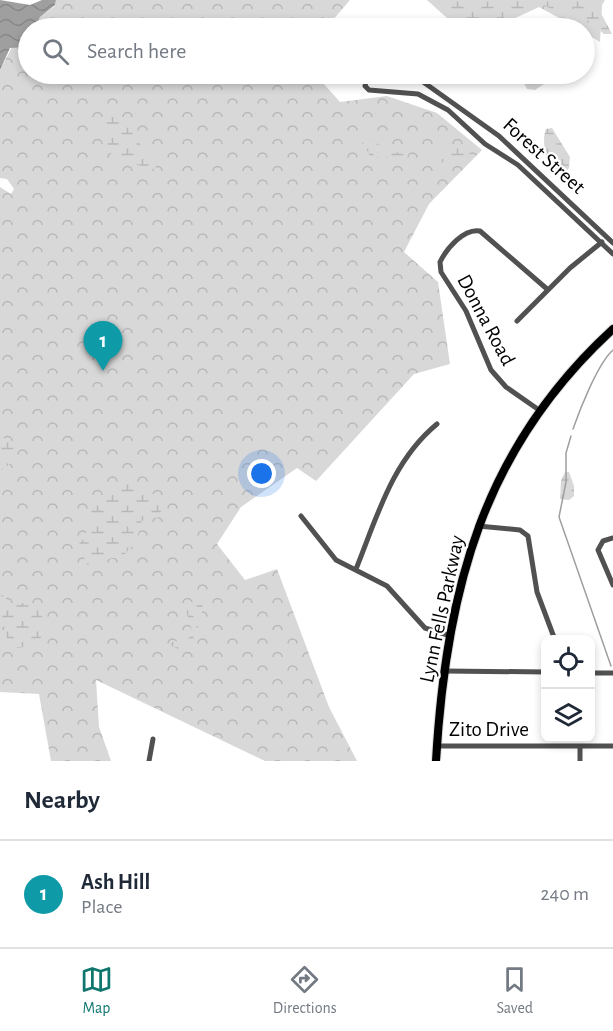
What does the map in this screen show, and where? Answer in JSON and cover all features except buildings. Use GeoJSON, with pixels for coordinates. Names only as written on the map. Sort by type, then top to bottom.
{"type":"FeatureCollection","features":[{"type":"Feature","properties":{"kind":"main road","name":"Lynn Fells Parkway"},"geometry":{"type":"LineString","coordinates":[[436,761],[445,670],[451,636],[463,576],[478,526],[503,468],[539,410],[574,366],[613,329]]}},
{"type":"Feature","properties":{"kind":"street","name":"Forest Street"},"geometry":{"type":"LineString","coordinates":[[366,84],[369,90],[398,90],[425,97],[448,110],[485,144],[518,165],[613,254]]}},
{"type":"Feature","properties":{"kind":"street","name":"Forest Street"},"geometry":{"type":"LineString","coordinates":[[425,84],[499,136],[613,243]]}},
{"type":"Feature","properties":{"kind":"street"},"geometry":{"type":"LineString","coordinates":[[425,97],[430,88]]}},
{"type":"Feature","properties":{"kind":"street","name":"Forest Street"},"geometry":{"type":"LineString","coordinates":[[470,130],[478,120]]}},
{"type":"Feature","properties":{"kind":"street","name":"Donna Road"},"geometry":{"type":"LineString","coordinates":[[539,410],[506,387],[491,370],[465,311],[441,272],[440,262],[464,234],[474,230],[480,231],[547,289]]}},
{"type":"Feature","properties":{"kind":"street"},"geometry":{"type":"LineString","coordinates":[[517,321],[547,289],[602,242]]}},
{"type":"Feature","properties":{"kind":"street"},"geometry":{"type":"LineString","coordinates":[[356,569],[400,464],[416,444],[437,424]]}},
{"type":"Feature","properties":{"kind":"street"},"geometry":{"type":"LineString","coordinates":[[301,516],[332,557],[387,586],[419,623],[433,632],[451,636]]}},
{"type":"Feature","properties":{"kind":"street"},"geometry":{"type":"LineString","coordinates":[[478,526],[520,530],[528,536],[537,592],[553,635]]}},
{"type":"Feature","properties":{"kind":"street"},"geometry":{"type":"LineString","coordinates":[[613,538],[600,543],[598,551],[613,585]]}},
{"type":"Feature","properties":{"kind":"street"},"geometry":{"type":"LineString","coordinates":[[445,670],[541,672]]}},
{"type":"Feature","properties":{"kind":"street"},"geometry":{"type":"LineString","coordinates":[[595,673],[613,673]]}},
{"type":"Feature","properties":{"kind":"street"},"geometry":{"type":"LineString","coordinates":[[149,761],[153,739]]}},
{"type":"Feature","properties":{"kind":"street","name":"Zito Drive"},"geometry":{"type":"LineString","coordinates":[[437,746],[613,746]]}},
{"type":"Feature","properties":{"kind":"street"},"geometry":{"type":"LineString","coordinates":[[580,746],[580,761]]}},
{"type":"Feature","properties":{"kind":"green space"},"geometry":{"type":"Polygon","coordinates":[[[56,0],[350,0],[335,18],[40,18],[55,6],[56,0]]]}},
{"type":"Feature","properties":{"kind":"green space"},"geometry":{"type":"Polygon","coordinates":[[[427,0],[605,0],[602,5],[600,42],[595,39],[595,18],[559,18],[539,7],[515,18],[447,18],[427,0]]]}},
{"type":"Feature","properties":{"kind":"green space"},"geometry":{"type":"Polygon","coordinates":[[[427,0],[533,0],[534,5],[507,14],[503,18],[449,18],[445,11],[427,0]]]}},
{"type":"Feature","properties":{"kind":"green space"},"geometry":{"type":"Polygon","coordinates":[[[544,0],[594,0],[612,34],[604,34],[595,26],[595,18],[586,18],[573,7],[552,9],[545,6],[544,0]]]}},
{"type":"Feature","properties":{"kind":"green space"},"geometry":{"type":"Polygon","coordinates":[[[12,47],[18,47],[18,84],[324,84],[340,102],[387,96],[437,113],[482,150],[429,204],[404,252],[438,282],[450,364],[414,374],[316,481],[297,468],[241,507],[217,544],[245,580],[277,569],[329,707],[357,761],[265,761],[96,680],[99,727],[111,761],[51,761],[39,694],[0,692],[0,187],[11,194],[14,189],[7,179],[0,178],[0,70],[12,47]]]}},
{"type":"Feature","properties":{"kind":"green space"},"geometry":{"type":"Polygon","coordinates":[[[524,84],[544,84],[535,90],[527,89],[524,84]]]}},
{"type":"Feature","properties":{"kind":"green space"},"geometry":{"type":"Polygon","coordinates":[[[116,115],[130,130],[156,166],[155,169],[115,160],[106,134],[107,118],[116,115]]]}},
{"type":"Feature","properties":{"kind":"green space"},"geometry":{"type":"Polygon","coordinates":[[[552,128],[570,157],[569,168],[564,173],[556,173],[552,169],[545,152],[546,129],[552,128]]]}},
{"type":"Feature","properties":{"kind":"green space"},"geometry":{"type":"Polygon","coordinates":[[[367,138],[387,149],[409,156],[397,162],[385,156],[371,158],[361,139],[367,138]]]}},
{"type":"Feature","properties":{"kind":"green space"},"geometry":{"type":"Polygon","coordinates":[[[456,145],[471,155],[458,165],[429,160],[443,147],[456,145]]]}},
{"type":"Feature","properties":{"kind":"green space"},"geometry":{"type":"Polygon","coordinates":[[[0,437],[10,440],[15,454],[10,464],[0,471],[0,437]]]}},
{"type":"Feature","properties":{"kind":"green space"},"geometry":{"type":"Polygon","coordinates":[[[565,472],[569,472],[574,486],[574,496],[569,500],[560,499],[561,481],[565,472]]]}},
{"type":"Feature","properties":{"kind":"green space"},"geometry":{"type":"Polygon","coordinates":[[[123,481],[145,489],[164,504],[158,518],[142,521],[136,542],[122,557],[100,560],[88,566],[78,545],[85,537],[93,503],[123,481]]]}},
{"type":"Feature","properties":{"kind":"green space"},"geometry":{"type":"Polygon","coordinates":[[[0,593],[13,605],[28,602],[37,605],[49,633],[42,635],[38,644],[18,648],[8,642],[1,612],[0,593]]]}},
{"type":"Feature","properties":{"kind":"green space"},"geometry":{"type":"Polygon","coordinates":[[[185,600],[202,605],[203,608],[193,646],[189,651],[169,645],[173,641],[183,642],[191,636],[192,631],[185,600]]]}},
{"type":"Feature","properties":{"kind":"water"},"geometry":{"type":"Polygon","coordinates":[[[0,0],[30,5],[42,0],[56,0],[55,5],[40,18],[18,18],[18,48],[10,48],[0,70],[0,0]]]}},
{"type":"Feature","properties":{"kind":"waterway"},"geometry":{"type":"LineString","coordinates":[[573,429],[601,365],[613,350]]}},
{"type":"Feature","properties":{"kind":"waterway"},"geometry":{"type":"LineString","coordinates":[[571,436],[566,453],[566,482],[559,517],[611,666]]}},
{"type":"Feature","properties":{"kind":"place","name":"Ash Hill"},"geometry":{"type":"Point","coordinates":[103,371]}}]}
